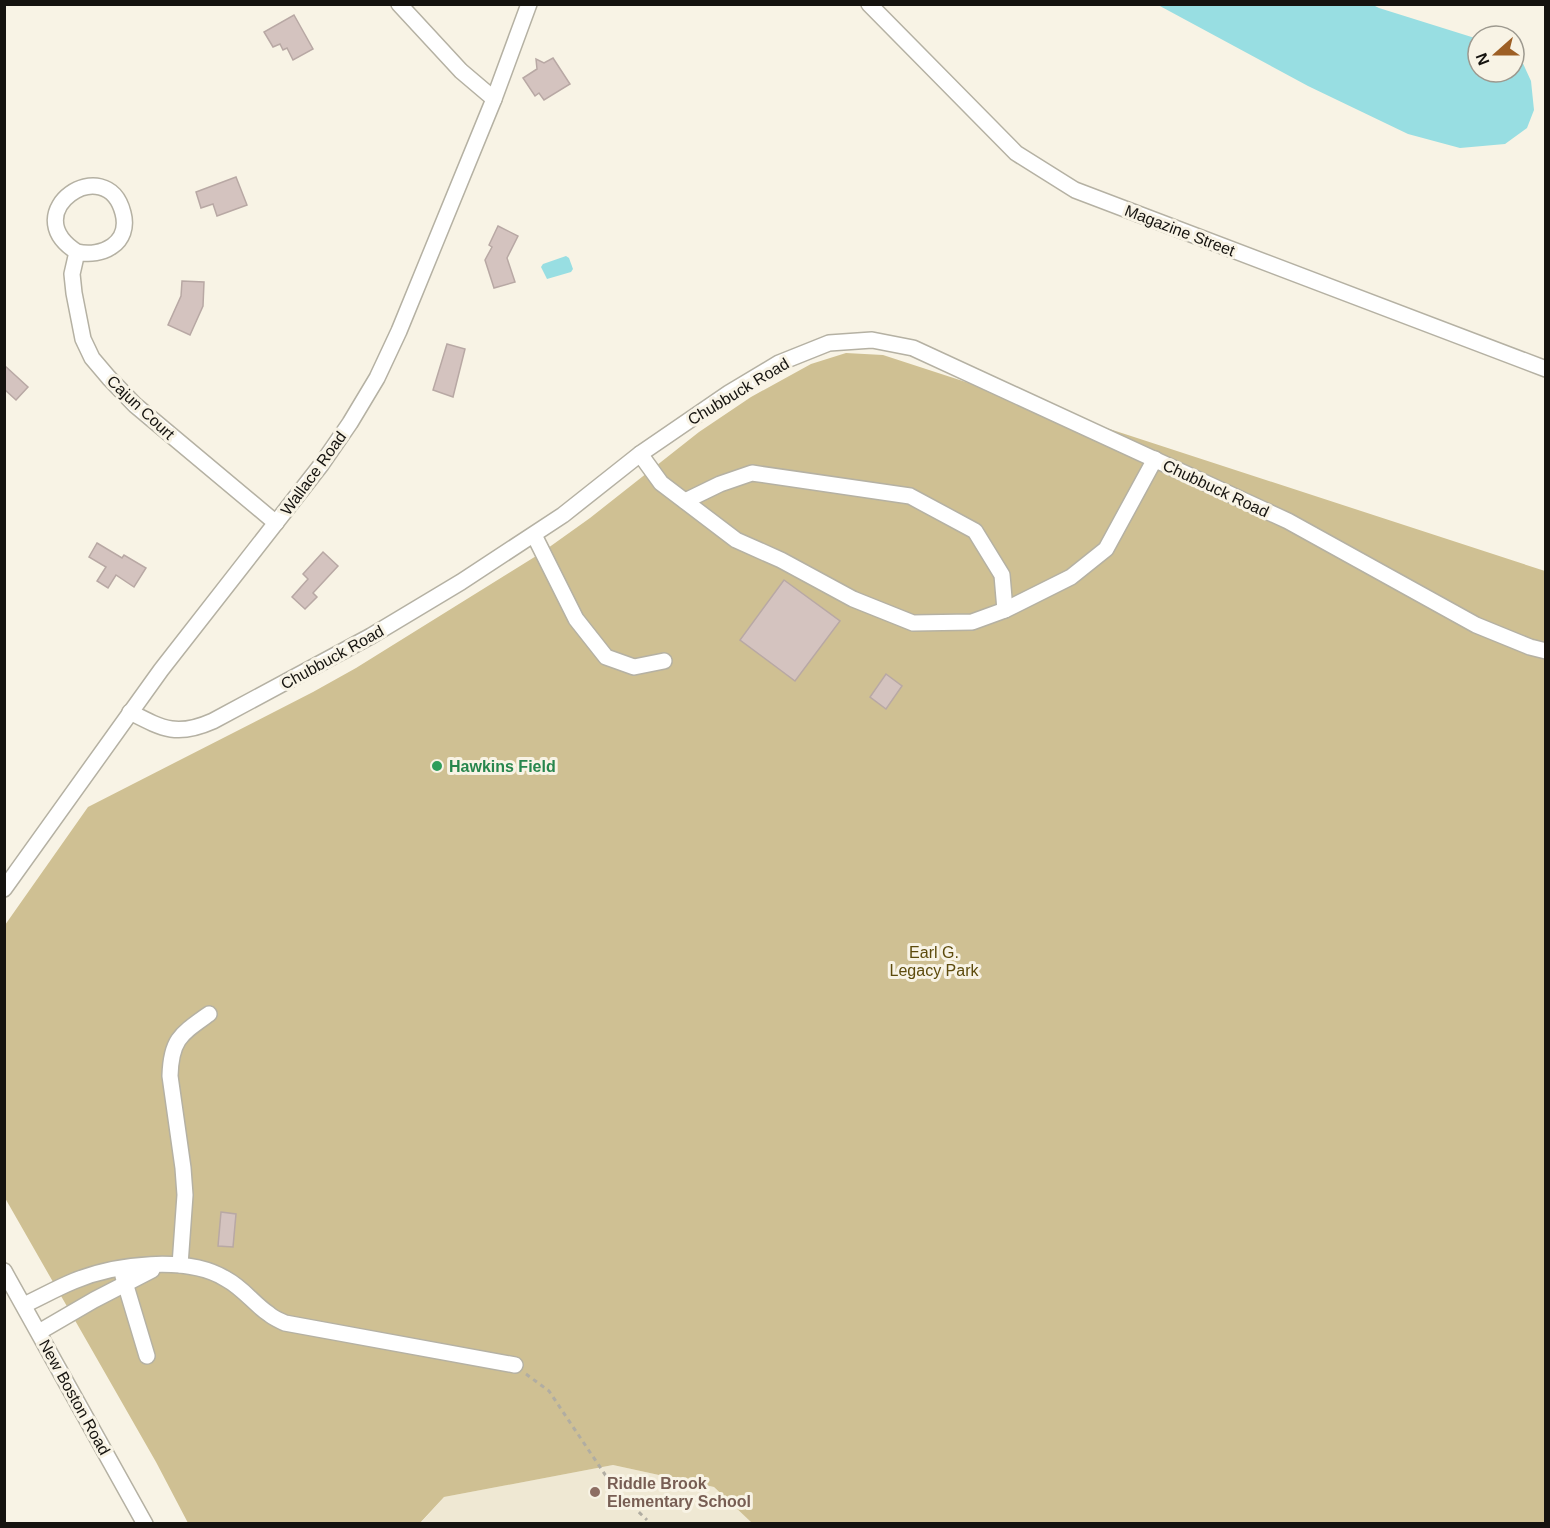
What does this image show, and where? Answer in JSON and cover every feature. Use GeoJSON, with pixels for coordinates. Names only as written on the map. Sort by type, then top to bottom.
{"type":"FeatureCollection","features":[{"type":"Feature","properties":{"kind":"street"},"geometry":{"type":"LineString","coordinates":[[399,4],[461,71],[494,99]]}},
{"type":"Feature","properties":{"kind":"street","name":"Wallace Road"},"geometry":{"type":"LineString","coordinates":[[4,889],[130,712],[321,465],[377,378],[399,331],[494,99],[529,4]]}},
{"type":"Feature","properties":{"kind":"street","name":"Magazine Street"},"geometry":{"type":"LineString","coordinates":[[869,4],[1016,153],[1075,190],[1545,369]]}},
{"type":"Feature","properties":{"kind":"street"},"geometry":{"type":"LineString","coordinates":[[93,186],[104,189],[114,195],[121,205],[124,228],[119,239],[111,248],[100,253],[77,252],[61,238],[57,228],[56,217],[59,207],[72,191],[82,187],[93,186]]}},
{"type":"Feature","properties":{"kind":"street","name":"Cajun Court"},"geometry":{"type":"LineString","coordinates":[[77,252],[72,274],[75,304],[83,339],[92,358],[135,405],[276,524]]}},
{"type":"Feature","properties":{"kind":"street","name":"Chubbuck Road"},"geometry":{"type":"LineString","coordinates":[[130,712],[155,725],[177,730],[193,730],[203,726],[371,636],[534,535],[640,454],[729,393],[779,363],[830,343],[872,340],[913,348],[1155,459],[1288,521],[1476,625],[1545,651]]}},
{"type":"Feature","properties":{"kind":"street"},"geometry":{"type":"LineString","coordinates":[[640,454],[661,483],[736,540],[781,560],[853,599],[913,623],[972,622],[1005,610],[1071,577],[1106,549],[1155,459]]}},
{"type":"Feature","properties":{"kind":"street"},"geometry":{"type":"LineString","coordinates":[[685,501],[720,484],[752,474],[910,496],[975,531],[1002,575],[1005,610]]}},
{"type":"Feature","properties":{"kind":"street"},"geometry":{"type":"LineString","coordinates":[[534,535],[576,619],[606,657],[634,667],[664,661]]}},
{"type":"Feature","properties":{"kind":"street"},"geometry":{"type":"LineString","coordinates":[[180,1264],[185,1195],[170,1061],[178,1038],[209,1014]]}},
{"type":"Feature","properties":{"kind":"street"},"geometry":{"type":"LineString","coordinates":[[24,1305],[74,1281],[123,1276],[161,1266],[180,1264],[207,1270],[226,1279],[248,1294],[268,1314],[285,1323],[515,1365]]}},
{"type":"Feature","properties":{"kind":"street","name":"New Boston Road"},"geometry":{"type":"LineString","coordinates":[[4,1271],[145,1524]]}},
{"type":"Feature","properties":{"kind":"street"},"geometry":{"type":"LineString","coordinates":[[39,1332],[123,1276]]}},
{"type":"Feature","properties":{"kind":"street"},"geometry":{"type":"LineString","coordinates":[[123,1276],[147,1356]]}},
{"type":"Feature","properties":{"kind":"path"},"geometry":{"type":"LineString","coordinates":[[515,1365],[549,1391],[614,1488],[647,1520]]}},
{"type":"Feature","properties":{"kind":"shaded area","name":"Riddle Brook Elementary School"},"geometry":{"type":"Polygon","coordinates":[[[613,1465],[714,1487],[752,1523],[420,1524],[444,1497],[613,1465]]]}},
{"type":"Feature","properties":{"kind":"green space","name":"Earl G. Legacy Park"},"geometry":{"type":"Polygon","coordinates":[[[846,353],[883,355],[1545,571],[1545,1523],[752,1523],[714,1487],[613,1465],[444,1497],[420,1523],[188,1523],[156,1462],[5,1198],[5,925],[88,807],[356,668],[541,553],[590,518],[699,432],[751,397],[811,364],[846,353]]]}},
{"type":"Feature","properties":{"kind":"water"},"geometry":{"type":"Polygon","coordinates":[[[1158,5],[1373,5],[1466,35],[1466,84],[1526,84],[1526,70],[1531,81],[1534,110],[1527,128],[1505,144],[1460,148],[1408,134],[1308,86],[1158,5]]]}},
{"type":"Feature","properties":{"kind":"water"},"geometry":{"type":"Polygon","coordinates":[[[566,256],[573,269],[571,272],[547,279],[541,267],[543,264],[566,256]]]}},
{"type":"Feature","properties":{"kind":"building"},"geometry":{"type":"Polygon","coordinates":[[[294,15],[313,49],[293,60],[287,48],[283,50],[280,44],[273,47],[264,32],[294,15]]]}},
{"type":"Feature","properties":{"kind":"building"},"geometry":{"type":"Polygon","coordinates":[[[553,58],[570,84],[544,100],[539,93],[535,96],[523,78],[537,69],[536,59],[544,63],[553,58]]]}},
{"type":"Feature","properties":{"kind":"building"},"geometry":{"type":"Polygon","coordinates":[[[236,177],[247,205],[217,216],[213,204],[201,208],[196,192],[236,177]]]}},
{"type":"Feature","properties":{"kind":"building"},"geometry":{"type":"Polygon","coordinates":[[[498,226],[518,236],[507,258],[515,282],[494,288],[485,260],[492,247],[489,245],[498,226]]]}},
{"type":"Feature","properties":{"kind":"building"},"geometry":{"type":"Polygon","coordinates":[[[182,281],[204,282],[203,306],[190,335],[168,325],[181,296],[182,281]]]}},
{"type":"Feature","properties":{"kind":"building"},"geometry":{"type":"Polygon","coordinates":[[[447,344],[465,349],[453,397],[433,390],[447,344]]]}},
{"type":"Feature","properties":{"kind":"building"},"geometry":{"type":"Polygon","coordinates":[[[4,365],[28,387],[16,400],[4,389],[4,365]]]}},
{"type":"Feature","properties":{"kind":"building"},"geometry":{"type":"Polygon","coordinates":[[[97,543],[122,558],[124,555],[146,568],[134,587],[116,575],[108,588],[97,581],[106,567],[89,557],[97,543]]]}},
{"type":"Feature","properties":{"kind":"building"},"geometry":{"type":"Polygon","coordinates":[[[323,552],[338,566],[313,593],[317,597],[305,609],[292,597],[308,579],[303,574],[323,552]]]}},
{"type":"Feature","properties":{"kind":"building"},"geometry":{"type":"Polygon","coordinates":[[[784,580],[840,621],[795,681],[740,640],[784,580]]]}},
{"type":"Feature","properties":{"kind":"building"},"geometry":{"type":"Polygon","coordinates":[[[886,674],[902,686],[886,709],[870,697],[886,674]]]}},
{"type":"Feature","properties":{"kind":"building"},"geometry":{"type":"Polygon","coordinates":[[[221,1212],[236,1214],[233,1247],[218,1246],[221,1212]]]}},
{"type":"Feature","properties":{"kind":"place","name":"Hawkins Field"},"geometry":{"type":"Point","coordinates":[437,766]}},
{"type":"Feature","properties":{"kind":"place","name":"Riddle Brook Elementary School"},"geometry":{"type":"Point","coordinates":[595,1492]}}]}
